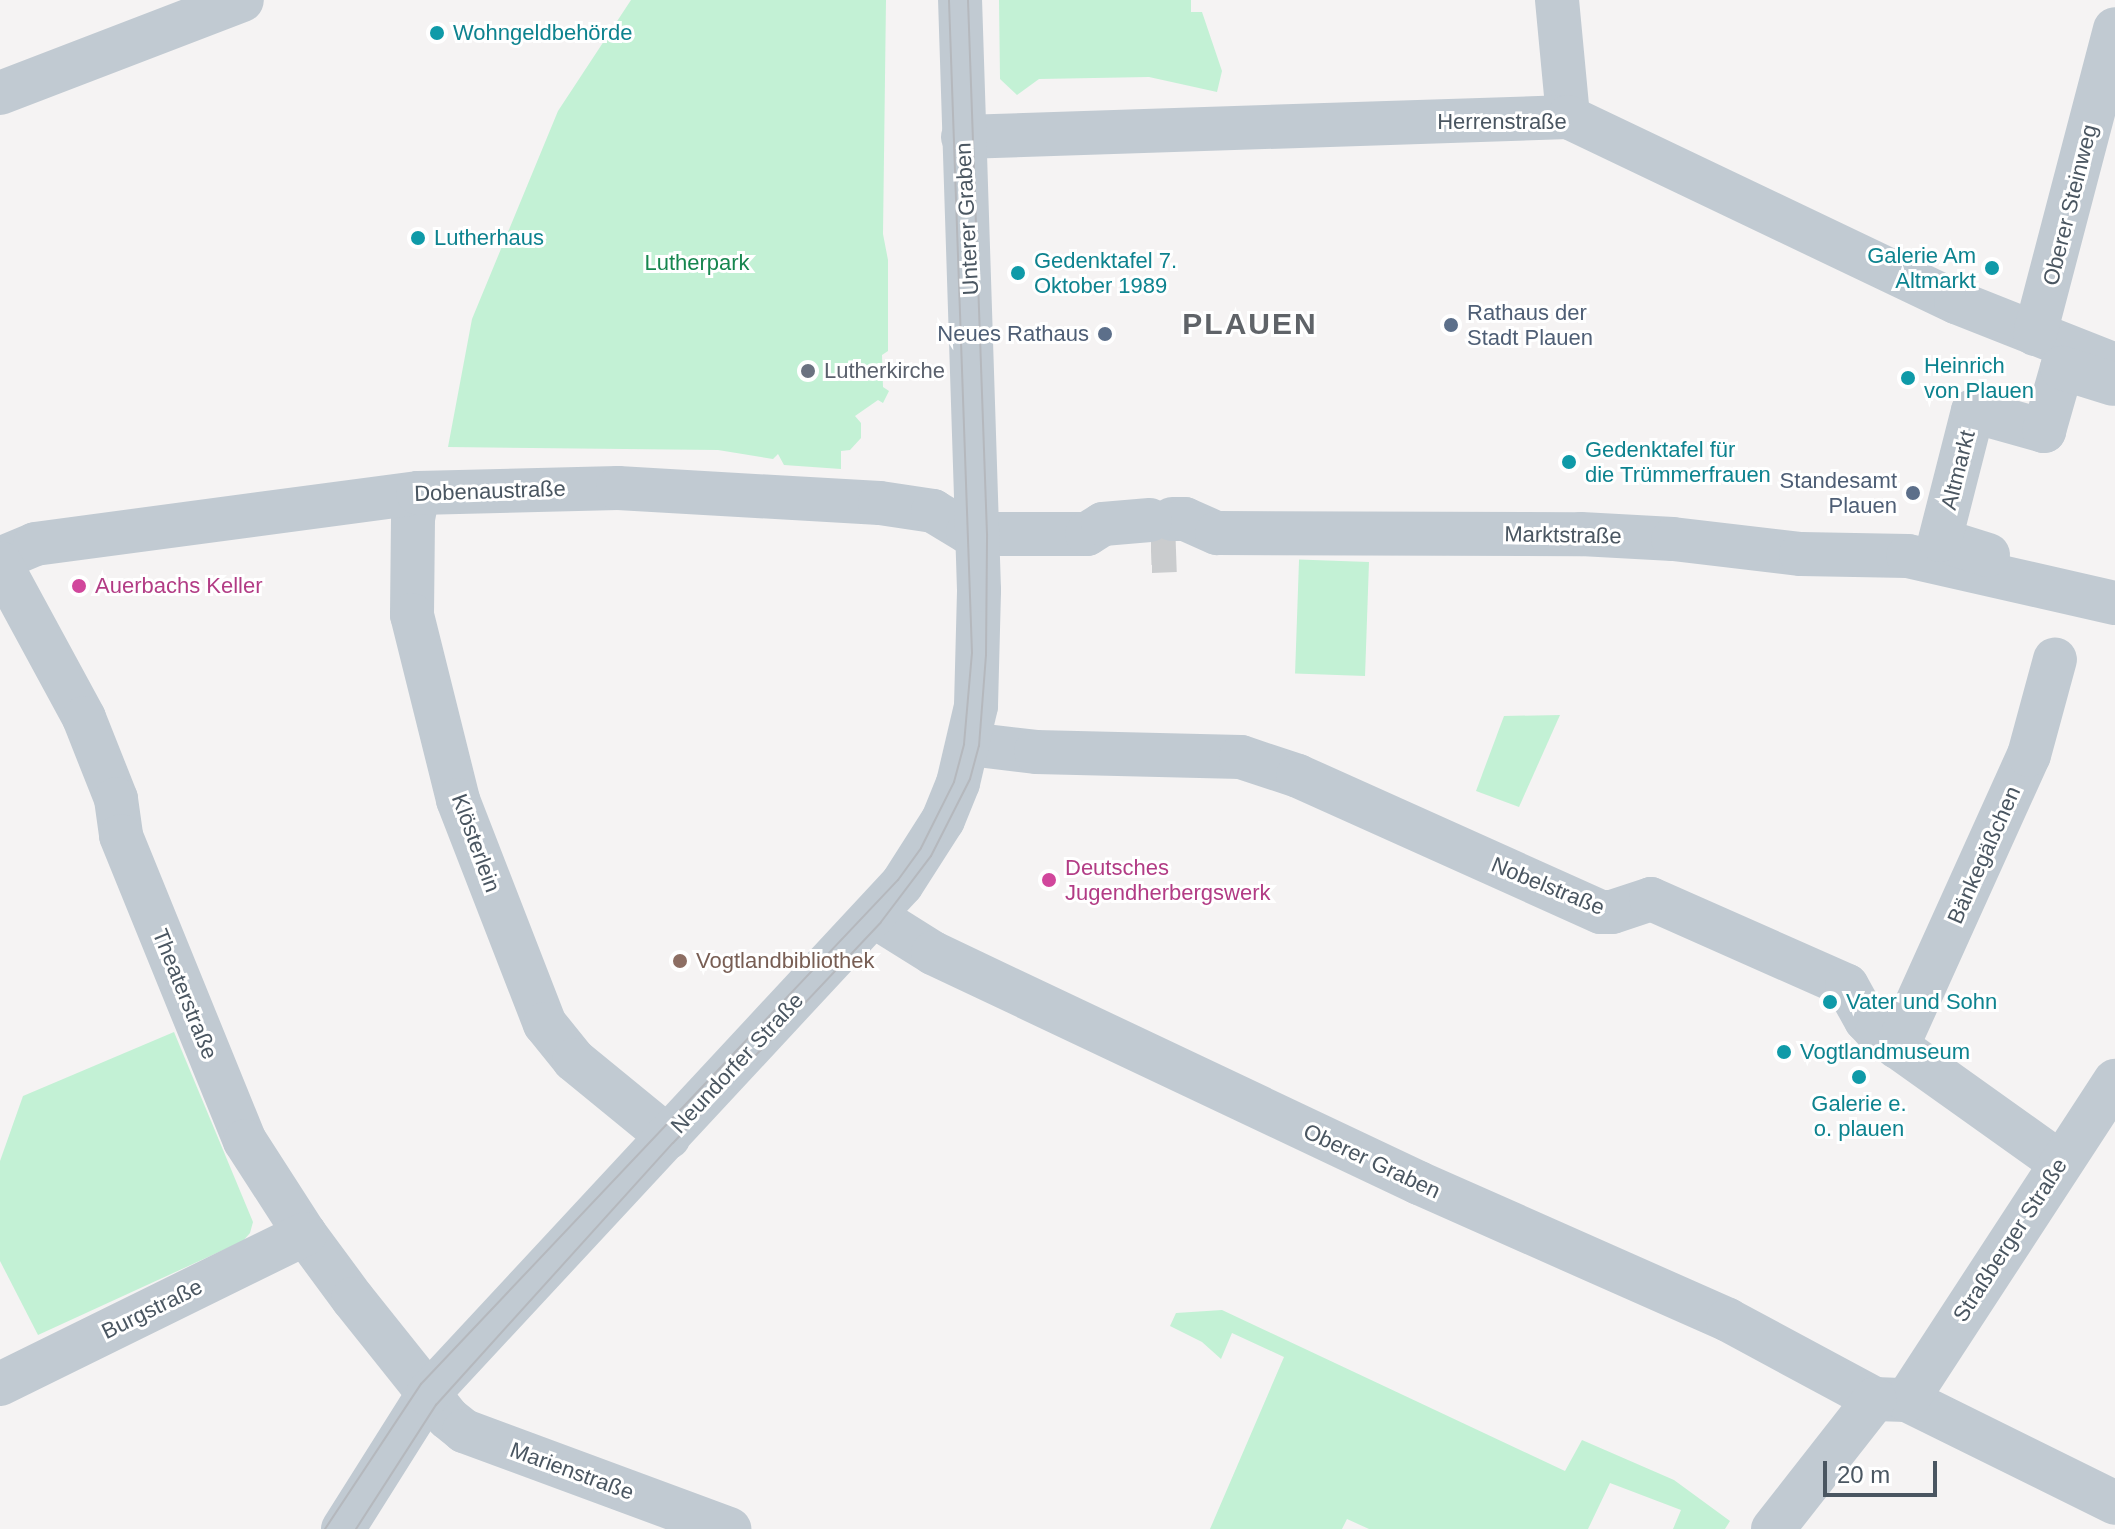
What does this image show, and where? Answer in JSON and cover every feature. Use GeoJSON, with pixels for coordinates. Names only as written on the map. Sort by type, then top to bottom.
{"type":"FeatureCollection","features":[{"type":"Feature","properties":{"kind":"street"},"geometry":{"type":"LineString","coordinates":[[0,93],[242,0]]}},
{"type":"Feature","properties":{"kind":"street","name":"Unterer Graben"},"geometry":{"type":"LineString","coordinates":[[960,0],[979,533]]}},
{"type":"Feature","properties":{"kind":"street"},"geometry":{"type":"LineString","coordinates":[[1557,0],[1568,117]]}},
{"type":"Feature","properties":{"kind":"street","name":"Oberer Steinweg"},"geometry":{"type":"LineString","coordinates":[[2016,327],[2115,29]]}},
{"type":"Feature","properties":{"kind":"street","name":"Herrenstraße"},"geometry":{"type":"LineString","coordinates":[[963,137],[1568,117],[2016,327]]}},
{"type":"Feature","properties":{"kind":"street"},"geometry":{"type":"LineString","coordinates":[[2016,327],[2115,365]]}},
{"type":"Feature","properties":{"kind":"street","name":"Altmarkt"},"geometry":{"type":"LineString","coordinates":[[2115,385],[2062,368],[2044,431],[1973,411],[1940,540],[2115,593]]}},
{"type":"Feature","properties":{"kind":"street","name":"Dobenaustraße"},"geometry":{"type":"LineString","coordinates":[[0,561],[35,544],[418,493],[618,488],[880,503],[933,511],[968,532],[979,533]]}},
{"type":"Feature","properties":{"kind":"street","name":"Klösterlein"},"geometry":{"type":"LineString","coordinates":[[418,493],[413,519],[412,615],[463,813],[545,1024],[574,1060],[668,1137]]}},
{"type":"Feature","properties":{"kind":"street","name":"Marktstraße"},"geometry":{"type":"LineString","coordinates":[[979,533],[1087,534],[1103,524],[1162,535],[1185,519],[1217,533],[1581,534],[1673,539],[1801,554],[1908,556],[2115,603]]}},
{"type":"Feature","properties":{"kind":"street","name":"Neundorfer Straße"},"geometry":{"type":"LineString","coordinates":[[343,1529],[428,1394],[874,916],[902,884],[943,820],[969,744],[978,653],[979,533]]}},
{"type":"Feature","properties":{"kind":"street","name":"Theaterstraße"},"geometry":{"type":"LineString","coordinates":[[0,561],[84,718],[116,799],[121,836],[245,1141],[305,1234],[428,1394]]}},
{"type":"Feature","properties":{"kind":"street","name":"Bänkegäßchen"},"geometry":{"type":"LineString","coordinates":[[1897,1047],[2029,755],[2055,659]]}},
{"type":"Feature","properties":{"kind":"street","name":"Nobelstraße"},"geometry":{"type":"LineString","coordinates":[[969,744],[1036,752],[1241,757],[1271,765],[1601,912],[1612,912],[1651,899],[1834,977],[1847,986],[1866,1020],[1897,1047],[2059,1162]]}},
{"type":"Feature","properties":{"kind":"street","name":"Oberer Graben"},"geometry":{"type":"LineString","coordinates":[[874,916],[933,953],[1419,1183],[1728,1320],[1891,1400],[2115,1503]]}},
{"type":"Feature","properties":{"kind":"street","name":"Straßberger Straße"},"geometry":{"type":"LineString","coordinates":[[1773,1529],[1891,1400],[2115,1081]]}},
{"type":"Feature","properties":{"kind":"street","name":"Burgstraße"},"geometry":{"type":"LineString","coordinates":[[0,1384],[305,1234]]}},
{"type":"Feature","properties":{"kind":"street","name":"Marienstraße"},"geometry":{"type":"LineString","coordinates":[[428,1394],[448,1418],[477,1437],[676,1519],[729,1529]]}},
{"type":"Feature","properties":{"kind":"green space","name":"Lutherpark"},"geometry":{"type":"Polygon","coordinates":[[[631,0],[886,0],[883,234],[888,260],[888,351],[882,355],[883,387],[889,391],[883,403],[878,400],[855,416],[861,423],[861,438],[850,450],[841,451],[841,469],[784,465],[778,454],[773,459],[718,450],[448,447],[472,319],[558,111],[631,0]]]}},
{"type":"Feature","properties":{"kind":"green space"},"geometry":{"type":"Polygon","coordinates":[[[999,0],[1191,0],[1191,12],[1202,12],[1222,71],[1217,92],[1149,77],[1039,79],[1017,95],[1000,79],[999,0]]]}},
{"type":"Feature","properties":{"kind":"green space"},"geometry":{"type":"Polygon","coordinates":[[[1299,560],[1369,562],[1365,676],[1295,673],[1299,560]]]}},
{"type":"Feature","properties":{"kind":"green space"},"geometry":{"type":"Polygon","coordinates":[[[1560,715],[1519,807],[1476,791],[1504,716],[1560,715]]]}},
{"type":"Feature","properties":{"kind":"green space"},"geometry":{"type":"Polygon","coordinates":[[[174,1032],[253,1222],[250,1233],[243,1241],[38,1335],[0,1261],[0,1161],[23,1096],[174,1032]]]}},
{"type":"Feature","properties":{"kind":"green space"},"geometry":{"type":"Polygon","coordinates":[[[1222,1310],[1565,1471],[1582,1440],[1674,1480],[1730,1521],[1725,1529],[1673,1529],[1681,1510],[1610,1483],[1588,1529],[1369,1529],[1347,1519],[1342,1529],[1210,1529],[1284,1357],[1232,1333],[1221,1359],[1202,1342],[1170,1326],[1176,1313],[1222,1310]]]}},
{"type":"Feature","properties":{"kind":"tunnel"},"geometry":{"type":"LineString","coordinates":[[1151,551],[1176,550]]}},
{"type":"Feature","properties":{"kind":"tram line"},"geometry":{"type":"LineString","coordinates":[[325,1529],[421,1384],[898,880],[921,848],[954,782],[964,744],[972,653],[949,0]]}},
{"type":"Feature","properties":{"kind":"tram line"},"geometry":{"type":"LineString","coordinates":[[356,1529],[436,1405],[673,1143],[881,922],[931,856],[970,779],[979,746],[986,655],[987,534],[968,0]]}},
{"type":"Feature","properties":{"kind":"place","name":"Wohngeldbehörde"},"geometry":{"type":"Point","coordinates":[437,33]}},
{"type":"Feature","properties":{"kind":"place","name":"Lutherhaus"},"geometry":{"type":"Point","coordinates":[418,238]}},
{"type":"Feature","properties":{"kind":"place","name":"Galerie Am Altmarkt"},"geometry":{"type":"Point","coordinates":[1992,268]}},
{"type":"Feature","properties":{"kind":"place","name":"Gedenktafel 7. Oktober 1989"},"geometry":{"type":"Point","coordinates":[1018,273]}},
{"type":"Feature","properties":{"kind":"place","name":"Rathaus der Stadt Plauen"},"geometry":{"type":"Point","coordinates":[1451,325]}},
{"type":"Feature","properties":{"kind":"place","name":"Neues Rathaus"},"geometry":{"type":"Point","coordinates":[1105,334]}},
{"type":"Feature","properties":{"kind":"place","name":"Lutherkirche"},"geometry":{"type":"Point","coordinates":[808,371]}},
{"type":"Feature","properties":{"kind":"place","name":"Heinrich von Plauen"},"geometry":{"type":"Point","coordinates":[1908,378]}},
{"type":"Feature","properties":{"kind":"place","name":"Gedenktafel für die Trümmerfrauen"},"geometry":{"type":"Point","coordinates":[1569,462]}},
{"type":"Feature","properties":{"kind":"place","name":"Standesamt Plauen"},"geometry":{"type":"Point","coordinates":[1913,493]}},
{"type":"Feature","properties":{"kind":"place","name":"Auerbachs Keller"},"geometry":{"type":"Point","coordinates":[79,586]}},
{"type":"Feature","properties":{"kind":"place","name":"Deutsches Jugendherbergswerk"},"geometry":{"type":"Point","coordinates":[1049,880]}},
{"type":"Feature","properties":{"kind":"place","name":"Vogtlandbibliothek"},"geometry":{"type":"Point","coordinates":[680,961]}},
{"type":"Feature","properties":{"kind":"place","name":"Vater und Sohn"},"geometry":{"type":"Point","coordinates":[1830,1002]}},
{"type":"Feature","properties":{"kind":"place","name":"Vogtlandmuseum"},"geometry":{"type":"Point","coordinates":[1784,1052]}},
{"type":"Feature","properties":{"kind":"place","name":"Galerie e. o. plauen"},"geometry":{"type":"Point","coordinates":[1859,1077]}},
{"type":"Feature","properties":{"kind":"district","name":"PLAUEN"},"geometry":{"type":"Point","coordinates":[1250,324]}}]}
